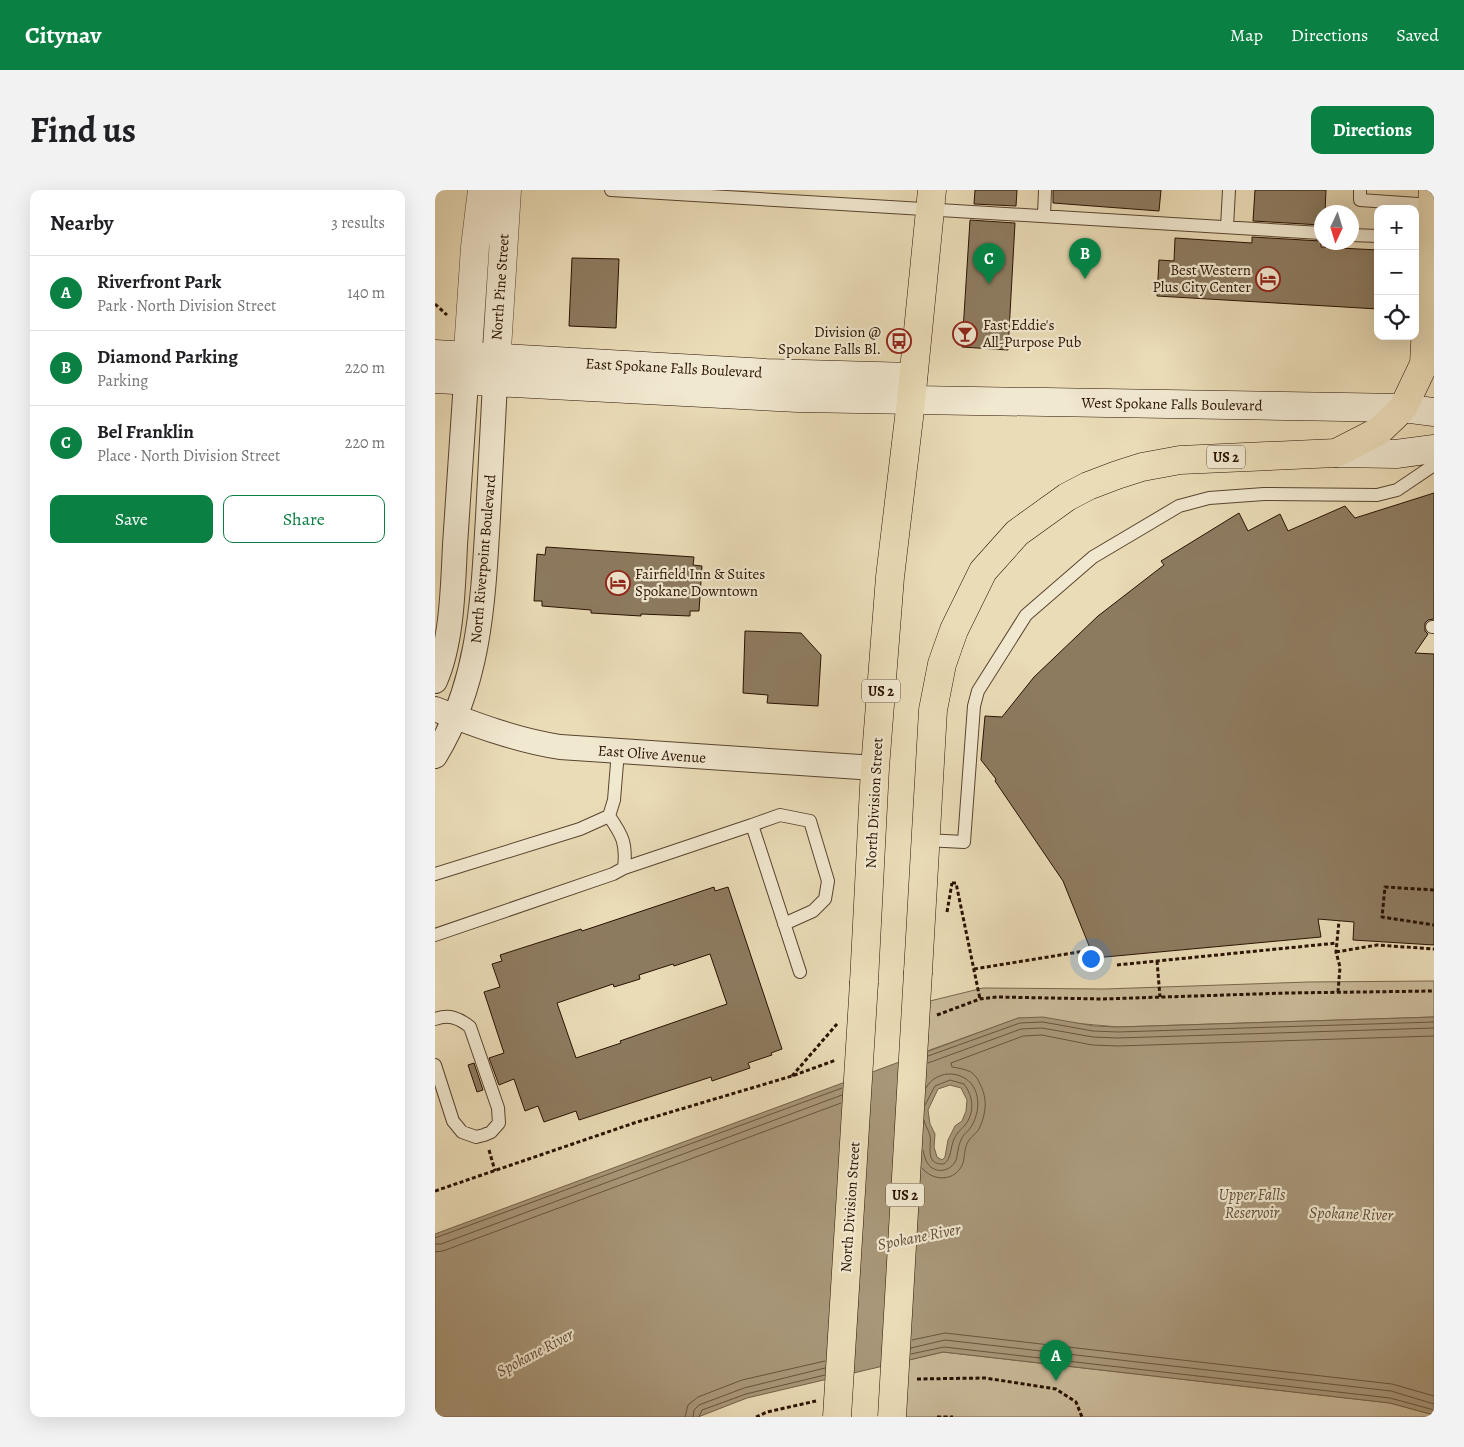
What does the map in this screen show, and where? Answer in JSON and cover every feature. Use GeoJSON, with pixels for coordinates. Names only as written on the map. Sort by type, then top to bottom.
{"type":"FeatureCollection","features":[{"type":"Feature","properties":{"kind":"main road","name":"North Pine Street"},"geometry":{"type":"LineString","coordinates":[[467,369],[475,247],[482,190]]}},
{"type":"Feature","properties":{"kind":"main road","name":"North Pine Street"},"geometry":{"type":"LineString","coordinates":[[495,370],[507,190]]}},
{"type":"Feature","properties":{"kind":"main road","name":"US 2"},"geometry":{"type":"LineString","coordinates":[[892,1417],[933,710],[942,664],[954,630],[983,571],[1017,533],[1067,497],[1081,490],[1142,467],[1180,460],[1336,454],[1379,431],[1403,408],[1424,364],[1427,240],[1433,197]]}},
{"type":"Feature","properties":{"kind":"main road","name":"North Division Street"},"geometry":{"type":"LineString","coordinates":[[837,1417],[864,982],[875,768],[890,577],[912,389],[931,199]]}},
{"type":"Feature","properties":{"kind":"main road","name":"East Spokane Falls Boulevard"},"geometry":{"type":"LineString","coordinates":[[435,354],[467,369]]}},
{"type":"Feature","properties":{"kind":"main road","name":"East Spokane Falls Boulevard"},"geometry":{"type":"LineString","coordinates":[[435,379],[467,369],[495,370],[747,396],[912,389]]}},
{"type":"Feature","properties":{"kind":"main road","name":"West Spokane Falls Boulevard"},"geometry":{"type":"LineString","coordinates":[[912,389],[1403,408],[1434,412]]}},
{"type":"Feature","properties":{"kind":"main road"},"geometry":{"type":"LineString","coordinates":[[1336,454],[1396,454],[1434,449]]}},
{"type":"Feature","properties":{"kind":"street","name":"North Riverpoint Boulevard"},"geometry":{"type":"LineString","coordinates":[[435,681],[448,634],[467,369]]}},
{"type":"Feature","properties":{"kind":"street","name":"North Riverpoint Boulevard"},"geometry":{"type":"LineString","coordinates":[[435,756],[446,713],[477,646],[481,608],[495,370]]}},
{"type":"Feature","properties":{"kind":"street","name":"East Olive Avenue"},"geometry":{"type":"LineString","coordinates":[[446,713],[490,730],[538,744],[560,747],[875,768]]}},
{"type":"Feature","properties":{"kind":"lane"},"geometry":{"type":"LineString","coordinates":[[611,190],[931,199],[1044,215],[1314,233]]}},
{"type":"Feature","properties":{"kind":"lane"},"geometry":{"type":"LineString","coordinates":[[1044,215],[1045,190]]}},
{"type":"Feature","properties":{"kind":"lane"},"geometry":{"type":"LineString","coordinates":[[1227,227],[1229,190]]}},
{"type":"Feature","properties":{"kind":"lane"},"geometry":{"type":"LineString","coordinates":[[1360,190],[1360,200],[1433,197]]}},
{"type":"Feature","properties":{"kind":"lane"},"geometry":{"type":"LineString","coordinates":[[1359,235],[1374,236]]}},
{"type":"Feature","properties":{"kind":"lane"},"geometry":{"type":"LineString","coordinates":[[926,840],[964,842],[974,706],[978,691],[1027,615],[1093,557],[1179,506],[1209,498],[1264,494],[1377,495],[1397,490],[1434,465]]}},
{"type":"Feature","properties":{"kind":"lane"},"geometry":{"type":"LineString","coordinates":[[618,751],[613,800],[609,816],[622,834],[626,853],[624,868]]}},
{"type":"Feature","properties":{"kind":"lane"},"geometry":{"type":"LineString","coordinates":[[435,935],[780,815],[810,822],[828,881],[825,898],[813,911],[784,924]]}},
{"type":"Feature","properties":{"kind":"lane"},"geometry":{"type":"LineString","coordinates":[[435,874],[580,829],[609,816]]}},
{"type":"Feature","properties":{"kind":"lane"},"geometry":{"type":"LineString","coordinates":[[752,824],[800,972]]}},
{"type":"Feature","properties":{"kind":"lane"},"geometry":{"type":"LineString","coordinates":[[435,1019],[442,1016],[459,1018],[470,1027],[498,1108],[499,1123],[491,1132],[476,1137],[462,1132],[453,1121],[435,1065]]}},
{"type":"Feature","properties":{"kind":"path"},"geometry":{"type":"LineString","coordinates":[[435,304],[452,319]]}},
{"type":"Feature","properties":{"kind":"path"},"geometry":{"type":"LineString","coordinates":[[947,914],[952,883],[956,883],[980,999]]}},
{"type":"Feature","properties":{"kind":"path"},"geometry":{"type":"LineString","coordinates":[[1434,890],[1385,887],[1382,918],[1434,925]]}},
{"type":"Feature","properties":{"kind":"path"},"geometry":{"type":"LineString","coordinates":[[1338,992],[1337,942],[1339,920]]}},
{"type":"Feature","properties":{"kind":"path"},"geometry":{"type":"LineString","coordinates":[[1117,965],[1337,942]]}},
{"type":"Feature","properties":{"kind":"path"},"geometry":{"type":"LineString","coordinates":[[1337,952],[1377,945],[1434,949]]}},
{"type":"Feature","properties":{"kind":"path"},"geometry":{"type":"LineString","coordinates":[[974,969],[1091,950]]}},
{"type":"Feature","properties":{"kind":"path"},"geometry":{"type":"LineString","coordinates":[[1157,961],[1160,997]]}},
{"type":"Feature","properties":{"kind":"path"},"geometry":{"type":"LineString","coordinates":[[792,1076],[841,1020]]}},
{"type":"Feature","properties":{"kind":"path"},"geometry":{"type":"LineString","coordinates":[[484,1135],[495,1171]]}},
{"type":"Feature","properties":{"kind":"path"},"geometry":{"type":"LineString","coordinates":[[933,1379],[985,1378],[1055,1389],[1076,1402],[1082,1417]]}},
{"type":"Feature","properties":{"kind":"path"},"geometry":{"type":"LineString","coordinates":[[756,1417],[767,1412],[813,1402]]}},
{"type":"Feature","properties":{"kind":"path"},"geometry":{"type":"LineString","coordinates":[[937,1417],[953,1417]]}},
{"type":"Feature","properties":{"kind":"shaded area"},"geometry":{"type":"Polygon","coordinates":[[[1434,981],[1434,1017],[1118,1027],[1019,1018],[927,1051],[930,1001],[983,988],[1105,989],[1308,982],[1434,981]]]}},
{"type":"Feature","properties":{"kind":"shaded area"},"geometry":{"type":"Polygon","coordinates":[[[943,1352],[1390,1403],[1434,1415],[1434,1417],[905,1417],[909,1360],[943,1352]]]}},
{"type":"Feature","properties":{"kind":"water","name":"Upper Falls Reservoir"},"geometry":{"type":"Polygon","coordinates":[[[1043,1017],[1094,1026],[1118,1027],[1434,1017],[1434,1415],[1390,1403],[943,1352],[747,1398],[698,1417],[435,1417],[435,1234],[1018,1018],[1043,1017]],[[950,1085],[938,1089],[928,1110],[930,1124],[935,1134],[934,1147],[937,1157],[942,1160],[945,1157],[948,1140],[955,1126],[962,1121],[966,1111],[967,1100],[961,1088],[950,1085]]]}},
{"type":"Feature","properties":{"kind":"building"},"geometry":{"type":"Polygon","coordinates":[[[975,190],[1017,190],[1016,206],[974,204],[975,190]]]}},
{"type":"Feature","properties":{"kind":"building"},"geometry":{"type":"Polygon","coordinates":[[[1053,190],[1161,190],[1159,211],[1053,203],[1053,190]]]}},
{"type":"Feature","properties":{"kind":"building"},"geometry":{"type":"Polygon","coordinates":[[[1255,190],[1326,190],[1325,205],[1314,205],[1314,225],[1253,221],[1255,190]]]}},
{"type":"Feature","properties":{"kind":"building"},"geometry":{"type":"Polygon","coordinates":[[[970,220],[1015,223],[1008,350],[962,347],[970,220]]]}},
{"type":"Feature","properties":{"kind":"building","name":"Best Western Plus City Center"},"geometry":{"type":"Polygon","coordinates":[[[1252,237],[1314,241],[1314,250],[1374,250],[1374,309],[1157,296],[1159,260],[1174,261],[1175,238],[1252,243],[1252,237]]]}},
{"type":"Feature","properties":{"kind":"building"},"geometry":{"type":"Polygon","coordinates":[[[572,258],[619,259],[616,328],[569,326],[572,258]]]}},
{"type":"Feature","properties":{"kind":"building"},"geometry":{"type":"Polygon","coordinates":[[[1434,493],[1434,619],[1428,620],[1425,623],[1425,631],[1428,634],[1415,653],[1434,654],[1434,945],[1353,940],[1354,922],[1318,919],[1321,937],[1094,958],[1063,881],[995,781],[996,779],[981,760],[985,716],[1002,717],[1034,677],[1098,616],[1164,565],[1161,561],[1239,513],[1248,531],[1280,514],[1288,531],[1345,506],[1355,518],[1434,493]]]}},
{"type":"Feature","properties":{"kind":"building","name":"Fairfield Inn & Suites Spokane Downtown"},"geometry":{"type":"Polygon","coordinates":[[[546,547],[694,557],[693,565],[702,566],[699,611],[690,611],[690,616],[641,614],[641,616],[591,613],[591,610],[542,606],[542,601],[534,601],[537,554],[545,555],[546,547]]]}},
{"type":"Feature","properties":{"kind":"building"},"geometry":{"type":"Polygon","coordinates":[[[745,631],[801,633],[821,655],[818,706],[767,703],[768,695],[743,693],[745,631]]]}},
{"type":"Feature","properties":{"kind":"building"},"geometry":{"type":"Polygon","coordinates":[[[714,887],[715,891],[728,887],[782,1049],[771,1053],[772,1055],[748,1063],[750,1068],[712,1081],[711,1077],[579,1120],[576,1111],[544,1122],[538,1106],[525,1111],[514,1079],[499,1085],[489,1058],[504,1053],[484,992],[500,987],[492,964],[502,961],[500,955],[581,929],[582,931],[714,887]],[[710,954],[639,975],[640,979],[614,987],[613,984],[557,1003],[576,1058],[727,1004],[710,954]]]}},
{"type":"Feature","properties":{"kind":"building"},"geometry":{"type":"Polygon","coordinates":[[[474,1063],[483,1090],[477,1092],[468,1065],[474,1063]]]}},
{"type":"Feature","properties":{"kind":"place","name":"Diamond Parking"},"geometry":{"type":"Point","coordinates":[1085,279]}},
{"type":"Feature","properties":{"kind":"place","name":"Best Western Plus City Center"},"geometry":{"type":"Point","coordinates":[1268,279]}},
{"type":"Feature","properties":{"kind":"place","name":"Bel Franklin"},"geometry":{"type":"Point","coordinates":[989,284]}},
{"type":"Feature","properties":{"kind":"place","name":"Fast Eddie's All-Purpose Pub"},"geometry":{"type":"Point","coordinates":[965,334]}},
{"type":"Feature","properties":{"kind":"place","name":"Division @ Spokane Falls Bl."},"geometry":{"type":"Point","coordinates":[899,341]}},
{"type":"Feature","properties":{"kind":"place","name":"Fairfield Inn & Suites Spokane Downtown"},"geometry":{"type":"Point","coordinates":[618,583]}},
{"type":"Feature","properties":{"kind":"place","name":"Riverfront Park"},"geometry":{"type":"Point","coordinates":[1056,1381]}},
{"type":"Feature","properties":{"kind":"water label","name":"Spokane River"},"geometry":{"type":"Point","coordinates":[1351,1214]}},
{"type":"Feature","properties":{"kind":"water label","name":"Spokane River"},"geometry":{"type":"Point","coordinates":[919,1237]}},
{"type":"Feature","properties":{"kind":"water label","name":"Spokane River"},"geometry":{"type":"Point","coordinates":[535,1353]}}]}
